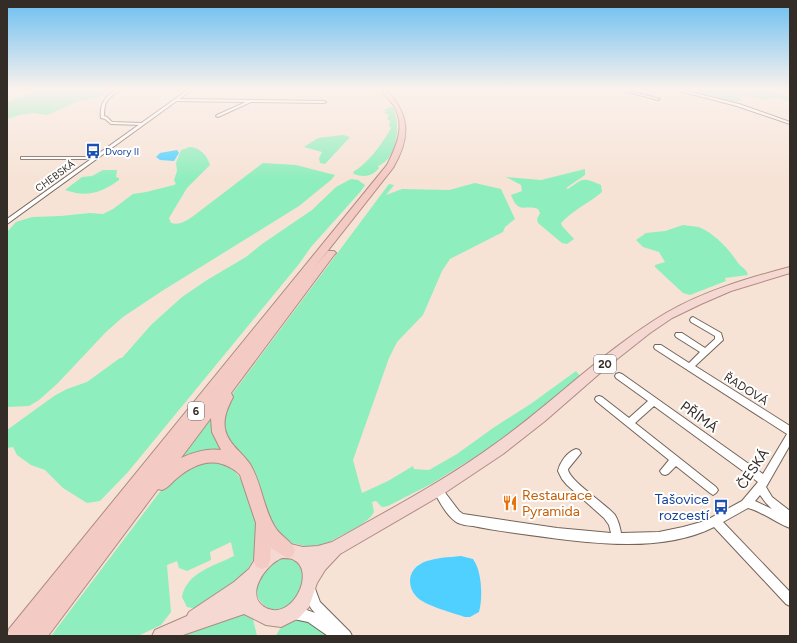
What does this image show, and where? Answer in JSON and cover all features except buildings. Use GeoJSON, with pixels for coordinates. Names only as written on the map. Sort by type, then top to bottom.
{"type":"FeatureCollection","features":[{"type":"Feature","properties":{"kind":"highway","name":"6"},"geometry":{"type":"LineString","coordinates":[[36,636],[241,370],[381,182],[398,152],[403,136],[403,119]]}},
{"type":"Feature","properties":{"kind":"highway"},"geometry":{"type":"LineString","coordinates":[[409,119],[410,128]]}},
{"type":"Feature","properties":{"kind":"highway","name":"6"},"geometry":{"type":"LineString","coordinates":[[16,636],[403,156]]}},
{"type":"Feature","properties":{"kind":"highway"},"geometry":{"type":"LineString","coordinates":[[241,370],[220,410],[218,424],[219,432],[223,441],[244,469],[255,491],[264,522],[274,540],[293,552]]}},
{"type":"Feature","properties":{"kind":"highway"},"geometry":{"type":"LineString","coordinates":[[94,561],[165,479],[185,464],[199,457],[213,455],[231,460],[244,469]]}},
{"type":"Feature","properties":{"kind":"highway"},"geometry":{"type":"LineString","coordinates":[[258,567],[264,522]]}},
{"type":"Feature","properties":{"kind":"main road","name":"20"},"geometry":{"type":"LineString","coordinates":[[293,552],[318,554],[335,549],[437,489],[499,450],[640,335],[668,317],[707,297],[790,270]]}},
{"type":"Feature","properties":{"kind":"main road","name":"20"},"geometry":{"type":"LineString","coordinates":[[310,584],[320,565],[335,549]]}},
{"type":"Feature","properties":{"kind":"main road"},"geometry":{"type":"LineString","coordinates":[[161,636],[183,626],[244,606],[256,610],[263,616],[271,618],[283,617],[291,614],[303,602],[310,584],[309,566],[293,552],[274,553],[258,567],[240,587],[183,626]]}},
{"type":"Feature","properties":{"kind":"main road"},"geometry":{"type":"LineString","coordinates":[[256,610],[250,593],[258,567]]}},
{"type":"Feature","properties":{"kind":"street"},"geometry":{"type":"LineString","coordinates":[[107,119],[111,123],[142,124]]}},
{"type":"Feature","properties":{"kind":"street","name":"CHEBSKÁ"},"geometry":{"type":"LineString","coordinates":[[7,222],[149,119]]}},
{"type":"Feature","properties":{"kind":"street"},"geometry":{"type":"LineString","coordinates":[[23,158],[96,158]]}},
{"type":"Feature","properties":{"kind":"street"},"geometry":{"type":"LineString","coordinates":[[689,367],[719,340],[718,335],[693,320]]}},
{"type":"Feature","properties":{"kind":"street"},"geometry":{"type":"LineString","coordinates":[[679,335],[706,352]]}},
{"type":"Feature","properties":{"kind":"street","name":"ŘADOVÁ"},"geometry":{"type":"LineString","coordinates":[[658,347],[790,431]]}},
{"type":"Feature","properties":{"kind":"street","name":"PŘÍMÁ"},"geometry":{"type":"LineString","coordinates":[[619,376],[762,484],[768,500],[790,518]]}},
{"type":"Feature","properties":{"kind":"street"},"geometry":{"type":"LineString","coordinates":[[599,399],[629,423],[648,442],[676,460],[713,490]]}},
{"type":"Feature","properties":{"kind":"street"},"geometry":{"type":"LineString","coordinates":[[629,423],[654,401]]}},
{"type":"Feature","properties":{"kind":"street","name":"ČESKÁ"},"geometry":{"type":"LineString","coordinates":[[437,489],[455,515],[461,519],[576,536],[635,538],[663,535],[690,530],[716,522],[746,503],[762,484],[790,437]]}},
{"type":"Feature","properties":{"kind":"street"},"geometry":{"type":"LineString","coordinates":[[576,453],[565,465],[563,470],[567,479],[603,510],[612,520],[617,538]]}},
{"type":"Feature","properties":{"kind":"street"},"geometry":{"type":"LineString","coordinates":[[665,471],[676,460]]}},
{"type":"Feature","properties":{"kind":"street"},"geometry":{"type":"LineString","coordinates":[[746,503],[760,508],[780,519],[790,522]]}},
{"type":"Feature","properties":{"kind":"street"},"geometry":{"type":"LineString","coordinates":[[716,522],[790,600]]}},
{"type":"Feature","properties":{"kind":"street"},"geometry":{"type":"LineString","coordinates":[[310,584],[313,601],[316,606],[346,636]]}},
{"type":"Feature","properties":{"kind":"street"},"geometry":{"type":"LineString","coordinates":[[291,614],[301,614],[314,618],[338,636]]}},
{"type":"Feature","properties":{"kind":"green space"},"geometry":{"type":"Polygon","coordinates":[[[387,119],[396,119],[397,131],[394,148],[390,156],[385,162],[378,166],[379,168],[377,171],[368,176],[354,174],[353,172],[364,164],[384,139],[391,128],[389,126],[390,121],[387,119]]]}},
{"type":"Feature","properties":{"kind":"green space"},"geometry":{"type":"Polygon","coordinates":[[[343,135],[350,137],[325,164],[320,163],[319,158],[322,152],[304,147],[318,138],[343,135]]]}},
{"type":"Feature","properties":{"kind":"green space"},"geometry":{"type":"Polygon","coordinates":[[[193,147],[203,153],[210,165],[187,188],[169,218],[171,223],[182,223],[192,217],[263,163],[296,165],[335,175],[299,206],[123,317],[106,332],[57,384],[39,400],[29,406],[7,407],[7,232],[16,222],[32,217],[90,213],[103,214],[113,209],[133,194],[174,185],[176,184],[174,180],[177,171],[176,163],[181,150],[193,147]]]}},
{"type":"Feature","properties":{"kind":"green space"},"geometry":{"type":"Polygon","coordinates":[[[585,169],[585,175],[566,188],[568,189],[580,181],[586,180],[601,185],[602,192],[561,223],[574,239],[567,244],[562,243],[538,223],[537,219],[540,213],[538,209],[522,208],[517,205],[511,195],[522,191],[521,185],[506,177],[541,180],[585,169]]]}},
{"type":"Feature","properties":{"kind":"green space"},"geometry":{"type":"Polygon","coordinates":[[[103,170],[117,170],[116,177],[119,178],[119,180],[106,188],[93,193],[86,194],[65,190],[82,177],[92,176],[103,170]]]}},
{"type":"Feature","properties":{"kind":"green space"},"geometry":{"type":"Polygon","coordinates":[[[351,179],[358,180],[365,185],[361,191],[311,247],[299,264],[128,472],[100,501],[87,503],[63,488],[45,470],[31,465],[17,455],[13,447],[7,448],[7,430],[54,396],[67,389],[87,382],[122,358],[151,325],[182,297],[246,257],[262,244],[312,210],[336,187],[351,179]]]}},
{"type":"Feature","properties":{"kind":"green space"},"geometry":{"type":"Polygon","coordinates":[[[475,183],[501,189],[515,219],[505,227],[503,232],[450,259],[442,271],[423,315],[397,342],[389,358],[353,460],[362,493],[388,481],[413,466],[414,469],[429,470],[457,454],[576,371],[581,377],[491,447],[431,484],[388,506],[382,507],[376,501],[372,502],[374,512],[364,523],[331,541],[320,545],[303,546],[288,542],[279,534],[275,527],[254,472],[224,432],[222,422],[227,401],[389,184],[394,185],[386,195],[402,189],[449,190],[475,183]]]}},
{"type":"Feature","properties":{"kind":"green space"},"geometry":{"type":"Polygon","coordinates":[[[683,225],[699,227],[716,238],[726,247],[738,263],[745,269],[748,275],[725,278],[726,281],[690,295],[683,293],[655,267],[655,265],[665,262],[659,252],[643,247],[636,240],[646,233],[665,231],[683,225]]]}},
{"type":"Feature","properties":{"kind":"green space"},"geometry":{"type":"Polygon","coordinates":[[[214,415],[224,452],[178,462],[214,415]]]}},
{"type":"Feature","properties":{"kind":"green space"},"geometry":{"type":"Polygon","coordinates":[[[212,460],[232,467],[244,484],[258,528],[255,556],[243,578],[198,607],[187,607],[182,597],[189,582],[195,576],[202,571],[234,556],[231,542],[210,552],[211,560],[187,571],[179,568],[177,561],[167,565],[171,612],[161,625],[138,636],[51,636],[168,481],[178,472],[212,460]]]}},
{"type":"Feature","properties":{"kind":"green space"},"geometry":{"type":"Polygon","coordinates":[[[283,558],[295,562],[301,570],[303,579],[295,600],[287,607],[277,610],[267,607],[260,601],[257,594],[257,587],[264,572],[276,561],[283,558]]]}},
{"type":"Feature","properties":{"kind":"green space"},"geometry":{"type":"Polygon","coordinates":[[[249,613],[253,619],[257,636],[174,636],[225,615],[249,613]]]}},
{"type":"Feature","properties":{"kind":"green space"},"geometry":{"type":"Polygon","coordinates":[[[297,619],[308,620],[331,636],[276,636],[284,625],[297,619]]]}},
{"type":"Feature","properties":{"kind":"water"},"geometry":{"type":"Polygon","coordinates":[[[177,150],[179,153],[174,161],[160,160],[156,157],[160,153],[177,150]]]}},
{"type":"Feature","properties":{"kind":"water"},"geometry":{"type":"Polygon","coordinates":[[[461,556],[473,559],[480,577],[481,592],[479,612],[470,617],[465,617],[423,602],[414,593],[410,583],[412,572],[416,567],[423,563],[438,558],[461,556]]]}},
{"type":"Feature","properties":{"kind":"place","name":"Dvory II"},"geometry":{"type":"Point","coordinates":[93,151]}},
{"type":"Feature","properties":{"kind":"place","name":"Restaurace Pyramida"},"geometry":{"type":"Point","coordinates":[510,503]}},
{"type":"Feature","properties":{"kind":"place","name":"Tašovice rozcestí"},"geometry":{"type":"Point","coordinates":[721,507]}}]}
